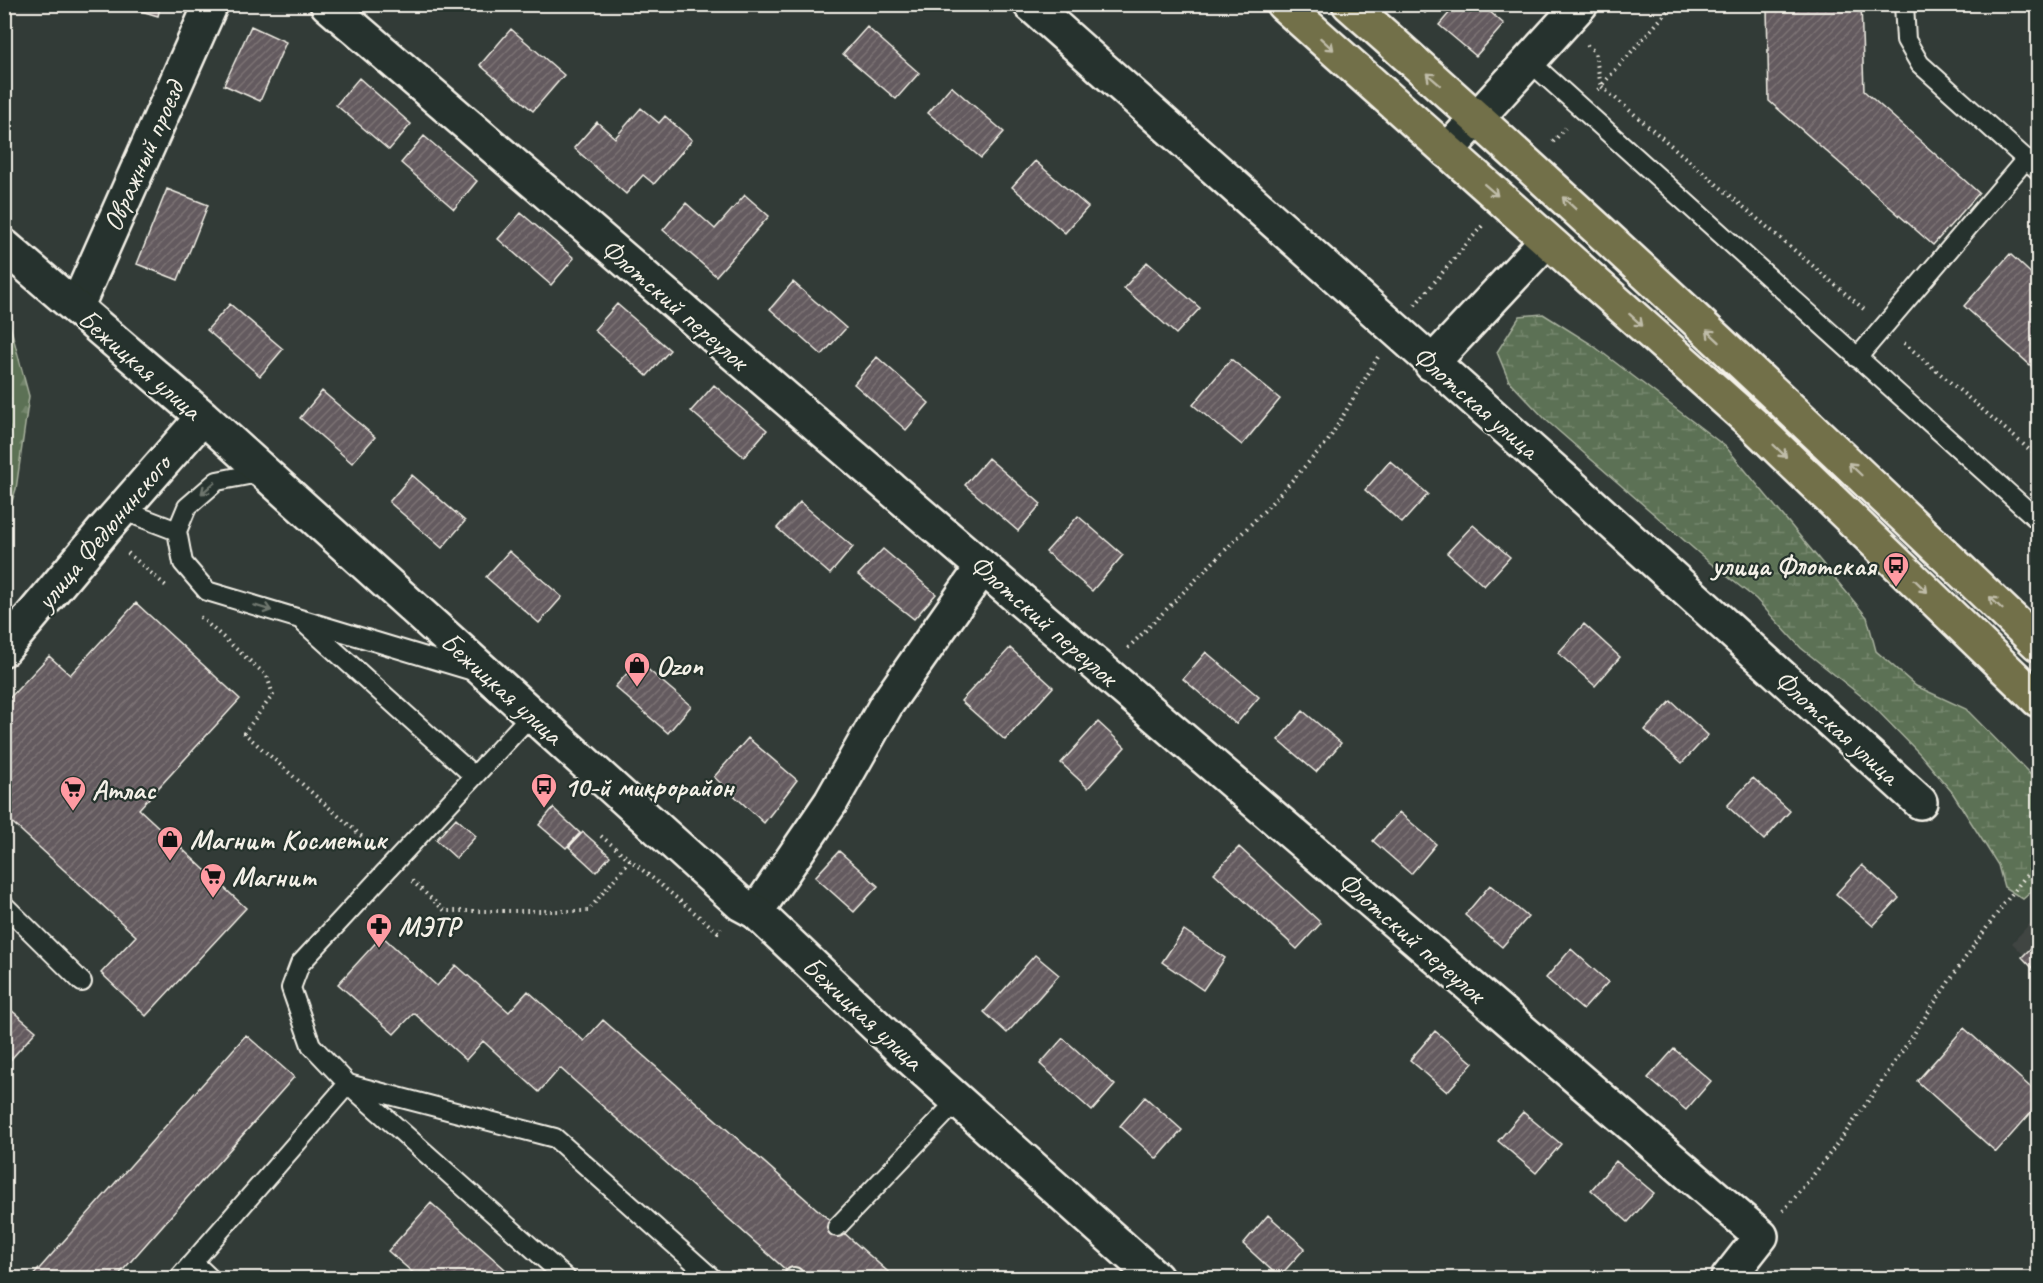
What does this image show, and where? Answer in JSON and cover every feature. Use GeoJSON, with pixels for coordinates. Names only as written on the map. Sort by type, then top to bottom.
{"type":"FeatureCollection","features":[{"type":"Feature","properties":{"kind":"main road"},"geometry":{"type":"LineString","coordinates":[[1283,4],[1753,424],[2038,700]]}},
{"type":"Feature","properties":{"kind":"main road"},"geometry":{"type":"LineString","coordinates":[[1349,4],[1477,117],[1792,409],[2038,644]]}},
{"type":"Feature","properties":{"kind":"street","name":"Овражный проезд"},"geometry":{"type":"LineString","coordinates":[[76,308],[210,4]]}},
{"type":"Feature","properties":{"kind":"street","name":"Флотский переулок"},"geometry":{"type":"LineString","coordinates":[[327,4],[1761,1236]]}},
{"type":"Feature","properties":{"kind":"street","name":"Флотская улица"},"geometry":{"type":"LineString","coordinates":[[1030,4],[1431,364],[1577,491],[1920,802]]}},
{"type":"Feature","properties":{"kind":"street"},"geometry":{"type":"LineString","coordinates":[[1447,151],[1573,14]]}},
{"type":"Feature","properties":{"kind":"street"},"geometry":{"type":"LineString","coordinates":[[1431,364],[1546,241]]}},
{"type":"Feature","properties":{"kind":"street","name":"Бежицкая улица"},"geometry":{"type":"LineString","coordinates":[[4,246],[203,417],[741,904],[756,912],[958,1101],[1156,1278]]}},
{"type":"Feature","properties":{"kind":"street","name":"улица Федюнинского"},"geometry":{"type":"LineString","coordinates":[[4,649],[112,520],[203,417]]}},
{"type":"Feature","properties":{"kind":"street"},"geometry":{"type":"LineString","coordinates":[[756,912],[831,802],[892,696],[982,568]]}},
{"type":"Feature","properties":{"kind":"street"},"geometry":{"type":"LineString","coordinates":[[1728,1278],[1761,1236]]}},
{"type":"Feature","properties":{"kind":"lane"},"geometry":{"type":"LineString","coordinates":[[1857,358],[2032,164],[1920,64],[1906,40],[1904,4]]}},
{"type":"Feature","properties":{"kind":"lane"},"geometry":{"type":"LineString","coordinates":[[1529,61],[2038,520]]}},
{"type":"Feature","properties":{"kind":"lane"},"geometry":{"type":"LineString","coordinates":[[263,472],[217,481],[187,507],[177,531],[183,563],[207,591],[489,676]]}},
{"type":"Feature","properties":{"kind":"lane"},"geometry":{"type":"LineString","coordinates":[[112,520],[177,531]]}},
{"type":"Feature","properties":{"kind":"lane"},"geometry":{"type":"LineString","coordinates":[[299,619],[474,776]]}},
{"type":"Feature","properties":{"kind":"lane"},"geometry":{"type":"LineString","coordinates":[[531,715],[300,964],[291,988],[311,1045],[348,1084],[566,1278]]}},
{"type":"Feature","properties":{"kind":"lane"},"geometry":{"type":"LineString","coordinates":[[4,904],[82,982]]}},
{"type":"Feature","properties":{"kind":"lane"},"geometry":{"type":"LineString","coordinates":[[178,1278],[348,1084]]}},
{"type":"Feature","properties":{"kind":"lane"},"geometry":{"type":"LineString","coordinates":[[348,1084],[555,1138],[712,1278]]}},
{"type":"Feature","properties":{"kind":"lane"},"geometry":{"type":"LineString","coordinates":[[837,1227],[958,1101]]}},
{"type":"Feature","properties":{"kind":"lane"},"geometry":{"type":"LineString","coordinates":[[193,1262],[210,1278]]}},
{"type":"Feature","properties":{"kind":"path"},"geometry":{"type":"LineString","coordinates":[[1573,14],[1595,52],[1601,86],[1674,4]]}},
{"type":"Feature","properties":{"kind":"path"},"geometry":{"type":"LineString","coordinates":[[1105,673],[1328,441],[1393,330]]}},
{"type":"Feature","properties":{"kind":"path"},"geometry":{"type":"LineString","coordinates":[[112,520],[172,592]]}},
{"type":"Feature","properties":{"kind":"path"},"geometry":{"type":"LineString","coordinates":[[198,615],[267,676],[273,695],[244,733],[445,911],[588,911],[630,860]]}},
{"type":"Feature","properties":{"kind":"path"},"geometry":{"type":"LineString","coordinates":[[1761,1236],[1845,1131],[1997,911],[2038,861]]}},
{"type":"Feature","properties":{"kind":"shaded area"},"geometry":{"type":"Polygon","coordinates":[[[2038,915],[2038,969],[2012,943],[2038,915]]]}},
{"type":"Feature","properties":{"kind":"green space"},"geometry":{"type":"Polygon","coordinates":[[[5,307],[29,396],[16,489],[5,522],[5,307]]]}},
{"type":"Feature","properties":{"kind":"green space"},"geometry":{"type":"Polygon","coordinates":[[[1543,314],[1591,344],[1726,447],[1867,617],[1876,651],[1916,686],[1966,709],[2038,782],[2038,886],[2023,899],[2004,887],[1998,865],[1952,792],[1920,754],[1870,703],[1801,648],[1756,599],[1709,562],[1546,420],[1509,381],[1497,352],[1520,316],[1543,314]]]}},
{"type":"Feature","properties":{"kind":"building"},"geometry":{"type":"Polygon","coordinates":[[[118,4],[161,4],[158,16],[118,4]]]}},
{"type":"Feature","properties":{"kind":"building"},"geometry":{"type":"Polygon","coordinates":[[[1415,4],[1433,4],[1425,13],[1415,4]]]}},
{"type":"Feature","properties":{"kind":"building"},"geometry":{"type":"Polygon","coordinates":[[[1457,4],[1481,4],[1504,24],[1476,56],[1439,25],[1457,4]]]}},
{"type":"Feature","properties":{"kind":"building"},"geometry":{"type":"Polygon","coordinates":[[[1770,4],[1861,4],[1864,91],[1979,193],[1933,245],[1769,101],[1767,8],[1770,4]]]}},
{"type":"Feature","properties":{"kind":"building"},"geometry":{"type":"Polygon","coordinates":[[[251,26],[286,42],[260,101],[224,85],[251,26]]]}},
{"type":"Feature","properties":{"kind":"building"},"geometry":{"type":"Polygon","coordinates":[[[867,27],[919,73],[896,99],[843,54],[867,27]]]}},
{"type":"Feature","properties":{"kind":"building"},"geometry":{"type":"Polygon","coordinates":[[[511,29],[564,75],[533,111],[480,65],[511,29]]]}},
{"type":"Feature","properties":{"kind":"building"},"geometry":{"type":"Polygon","coordinates":[[[359,78],[411,124],[389,150],[336,105],[359,78]]]}},
{"type":"Feature","properties":{"kind":"building"},"geometry":{"type":"Polygon","coordinates":[[[951,86],[1004,132],[981,158],[928,113],[951,86]]]}},
{"type":"Feature","properties":{"kind":"building"},"geometry":{"type":"Polygon","coordinates":[[[641,108],[659,123],[665,116],[692,140],[654,184],[643,175],[626,194],[574,148],[597,122],[615,138],[641,108]]]}},
{"type":"Feature","properties":{"kind":"building"},"geometry":{"type":"Polygon","coordinates":[[[424,136],[477,181],[454,209],[401,163],[424,136]]]}},
{"type":"Feature","properties":{"kind":"building"},"geometry":{"type":"Polygon","coordinates":[[[1035,161],[1088,207],[1065,233],[1012,187],[1035,161]]]}},
{"type":"Feature","properties":{"kind":"building"},"geometry":{"type":"Polygon","coordinates":[[[167,189],[208,205],[178,280],[137,264],[167,189]]]}},
{"type":"Feature","properties":{"kind":"building"},"geometry":{"type":"Polygon","coordinates":[[[745,195],[769,216],[716,276],[663,230],[686,203],[715,229],[745,195]]]}},
{"type":"Feature","properties":{"kind":"building"},"geometry":{"type":"Polygon","coordinates":[[[521,213],[574,258],[551,285],[498,239],[521,213]]]}},
{"type":"Feature","properties":{"kind":"building"},"geometry":{"type":"Polygon","coordinates":[[[2010,254],[2038,280],[2038,372],[1964,306],[2010,254]]]}},
{"type":"Feature","properties":{"kind":"building"},"geometry":{"type":"Polygon","coordinates":[[[1147,262],[1200,308],[1176,334],[1124,288],[1147,262]]]}},
{"type":"Feature","properties":{"kind":"building"},"geometry":{"type":"Polygon","coordinates":[[[793,282],[846,328],[822,355],[770,309],[793,282]]]}},
{"type":"Feature","properties":{"kind":"building"},"geometry":{"type":"Polygon","coordinates":[[[230,304],[283,349],[260,376],[207,330],[230,304]]]}},
{"type":"Feature","properties":{"kind":"building"},"geometry":{"type":"Polygon","coordinates":[[[617,304],[670,350],[647,376],[594,330],[617,304]]]}},
{"type":"Feature","properties":{"kind":"building"},"geometry":{"type":"Polygon","coordinates":[[[877,357],[929,403],[906,430],[854,384],[877,357]]]}},
{"type":"Feature","properties":{"kind":"building"},"geometry":{"type":"Polygon","coordinates":[[[1231,359],[1280,399],[1242,445],[1193,405],[1231,359]]]}},
{"type":"Feature","properties":{"kind":"building"},"geometry":{"type":"Polygon","coordinates":[[[714,385],[767,430],[744,457],[691,411],[714,385]]]}},
{"type":"Feature","properties":{"kind":"building"},"geometry":{"type":"Polygon","coordinates":[[[322,391],[375,437],[352,463],[300,418],[322,391]]]}},
{"type":"Feature","properties":{"kind":"building"},"geometry":{"type":"Polygon","coordinates":[[[988,458],[1041,504],[1018,531],[965,485],[988,458]]]}},
{"type":"Feature","properties":{"kind":"building"},"geometry":{"type":"Polygon","coordinates":[[[1390,461],[1428,494],[1402,523],[1365,490],[1390,461]]]}},
{"type":"Feature","properties":{"kind":"building"},"geometry":{"type":"Polygon","coordinates":[[[412,475],[465,521],[442,548],[389,502],[412,475]]]}},
{"type":"Feature","properties":{"kind":"building"},"geometry":{"type":"Polygon","coordinates":[[[800,502],[853,547],[830,574],[777,528],[800,502]]]}},
{"type":"Feature","properties":{"kind":"building"},"geometry":{"type":"Polygon","coordinates":[[[1078,516],[1123,555],[1092,591],[1046,552],[1078,516]]]}},
{"type":"Feature","properties":{"kind":"building"},"geometry":{"type":"Polygon","coordinates":[[[1473,525],[1510,557],[1484,586],[1447,553],[1473,525]]]}},
{"type":"Feature","properties":{"kind":"building"},"geometry":{"type":"Polygon","coordinates":[[[883,549],[936,594],[914,619],[858,575],[883,549]]]}},
{"type":"Feature","properties":{"kind":"building"},"geometry":{"type":"Polygon","coordinates":[[[509,551],[562,597],[539,623],[486,577],[509,551]]]}},
{"type":"Feature","properties":{"kind":"building","name":"Атлас"},"geometry":{"type":"Polygon","coordinates":[[[136,603],[240,699],[139,809],[246,908],[146,1016],[101,973],[136,936],[4,815],[4,704],[49,656],[70,675],[136,603]]]}},
{"type":"Feature","properties":{"kind":"building"},"geometry":{"type":"Polygon","coordinates":[[[1584,624],[1620,657],[1595,686],[1558,653],[1584,624]]]}},
{"type":"Feature","properties":{"kind":"building"},"geometry":{"type":"Polygon","coordinates":[[[1010,648],[1053,687],[1005,740],[961,701],[1010,648]]]}},
{"type":"Feature","properties":{"kind":"building"},"geometry":{"type":"Polygon","coordinates":[[[1206,652],[1259,697],[1236,724],[1183,679],[1206,652]]]}},
{"type":"Feature","properties":{"kind":"building"},"geometry":{"type":"Polygon","coordinates":[[[638,661],[691,706],[668,733],[615,687],[638,661]]]}},
{"type":"Feature","properties":{"kind":"building"},"geometry":{"type":"Polygon","coordinates":[[[1671,701],[1708,735],[1682,763],[1645,730],[1671,701]]]}},
{"type":"Feature","properties":{"kind":"building"},"geometry":{"type":"Polygon","coordinates":[[[1303,711],[1341,743],[1316,772],[1278,740],[1303,711]]]}},
{"type":"Feature","properties":{"kind":"building"},"geometry":{"type":"Polygon","coordinates":[[[1098,722],[1125,747],[1088,788],[1061,763],[1098,722]]]}},
{"type":"Feature","properties":{"kind":"building"},"geometry":{"type":"Polygon","coordinates":[[[748,738],[797,780],[764,823],[714,777],[748,738]]]}},
{"type":"Feature","properties":{"kind":"building"},"geometry":{"type":"Polygon","coordinates":[[[1753,778],[1790,811],[1764,840],[1727,806],[1753,778]]]}},
{"type":"Feature","properties":{"kind":"building"},"geometry":{"type":"Polygon","coordinates":[[[553,808],[580,833],[566,848],[539,825],[553,808]]]}},
{"type":"Feature","properties":{"kind":"building"},"geometry":{"type":"Polygon","coordinates":[[[1399,812],[1436,844],[1411,874],[1373,841],[1399,812]]]}},
{"type":"Feature","properties":{"kind":"building"},"geometry":{"type":"Polygon","coordinates":[[[456,818],[476,836],[456,858],[436,840],[456,818]]]}},
{"type":"Feature","properties":{"kind":"building"},"geometry":{"type":"Polygon","coordinates":[[[583,832],[610,856],[596,872],[569,847],[583,832]]]}},
{"type":"Feature","properties":{"kind":"building"},"geometry":{"type":"Polygon","coordinates":[[[1239,847],[1321,923],[1297,949],[1214,873],[1239,847]]]}},
{"type":"Feature","properties":{"kind":"building"},"geometry":{"type":"Polygon","coordinates":[[[839,851],[878,886],[854,912],[815,877],[839,851]]]}},
{"type":"Feature","properties":{"kind":"building"},"geometry":{"type":"Polygon","coordinates":[[[1862,865],[1899,898],[1873,926],[1836,894],[1862,865]]]}},
{"type":"Feature","properties":{"kind":"building"},"geometry":{"type":"Polygon","coordinates":[[[1490,885],[1528,917],[1502,947],[1465,915],[1490,885]]]}},
{"type":"Feature","properties":{"kind":"building"},"geometry":{"type":"Polygon","coordinates":[[[1184,930],[1225,958],[1203,990],[1162,962],[1184,930]]]}},
{"type":"Feature","properties":{"kind":"building"},"geometry":{"type":"Polygon","coordinates":[[[382,936],[437,986],[456,965],[509,1012],[528,991],[584,1041],[603,1020],[895,1278],[795,1278],[560,1068],[539,1092],[483,1041],[466,1060],[414,1013],[394,1034],[338,984],[382,936]]]}},
{"type":"Feature","properties":{"kind":"building"},"geometry":{"type":"Polygon","coordinates":[[[2038,941],[2038,974],[2022,957],[2038,941]]]}},
{"type":"Feature","properties":{"kind":"building"},"geometry":{"type":"Polygon","coordinates":[[[1571,949],[1608,982],[1583,1010],[1546,978],[1571,949]]]}},
{"type":"Feature","properties":{"kind":"building"},"geometry":{"type":"Polygon","coordinates":[[[1035,955],[1059,975],[1007,1033],[984,1012],[1035,955]]]}},
{"type":"Feature","properties":{"kind":"building"},"geometry":{"type":"Polygon","coordinates":[[[4,1004],[36,1031],[4,1067],[4,1004]]]}},
{"type":"Feature","properties":{"kind":"building"},"geometry":{"type":"Polygon","coordinates":[[[1964,1028],[2038,1094],[2038,1105],[1996,1152],[1917,1081],[1964,1028]]]}},
{"type":"Feature","properties":{"kind":"building"},"geometry":{"type":"Polygon","coordinates":[[[1435,1031],[1473,1063],[1447,1092],[1410,1060],[1435,1031]]]}},
{"type":"Feature","properties":{"kind":"building"},"geometry":{"type":"Polygon","coordinates":[[[246,1035],[294,1077],[116,1278],[31,1278],[246,1035]]]}},
{"type":"Feature","properties":{"kind":"building"},"geometry":{"type":"Polygon","coordinates":[[[1063,1038],[1115,1085],[1092,1111],[1040,1064],[1063,1038]]]}},
{"type":"Feature","properties":{"kind":"building"},"geometry":{"type":"Polygon","coordinates":[[[1674,1049],[1711,1081],[1686,1110],[1648,1078],[1674,1049]]]}},
{"type":"Feature","properties":{"kind":"building"},"geometry":{"type":"Polygon","coordinates":[[[1145,1097],[1182,1130],[1157,1159],[1120,1126],[1145,1097]]]}},
{"type":"Feature","properties":{"kind":"building"},"geometry":{"type":"Polygon","coordinates":[[[1523,1112],[1561,1144],[1536,1173],[1498,1141],[1523,1112]]]}},
{"type":"Feature","properties":{"kind":"building"},"geometry":{"type":"Polygon","coordinates":[[[1616,1161],[1654,1193],[1628,1222],[1591,1190],[1616,1161]]]}},
{"type":"Feature","properties":{"kind":"building"},"geometry":{"type":"Polygon","coordinates":[[[431,1203],[515,1278],[419,1278],[388,1251],[431,1203]]]}},
{"type":"Feature","properties":{"kind":"building"},"geometry":{"type":"Polygon","coordinates":[[[1268,1215],[1305,1248],[1279,1277],[1243,1244],[1268,1215]]]}},
{"type":"Feature","properties":{"kind":"place","name":"улица Флотская"},"geometry":{"type":"Point","coordinates":[1896,588]}},
{"type":"Feature","properties":{"kind":"place","name":"Ozon"},"geometry":{"type":"Point","coordinates":[637,688]}},
{"type":"Feature","properties":{"kind":"place","name":"10-й микрорайон"},"geometry":{"type":"Point","coordinates":[544,809]}},
{"type":"Feature","properties":{"kind":"place","name":"Атлас"},"geometry":{"type":"Point","coordinates":[73,812]}},
{"type":"Feature","properties":{"kind":"place","name":"Магнит Косметик"},"geometry":{"type":"Point","coordinates":[170,862]}},
{"type":"Feature","properties":{"kind":"place","name":"Магнит"},"geometry":{"type":"Point","coordinates":[213,899]}},
{"type":"Feature","properties":{"kind":"place","name":"МЭТР"},"geometry":{"type":"Point","coordinates":[379,949]}}]}
